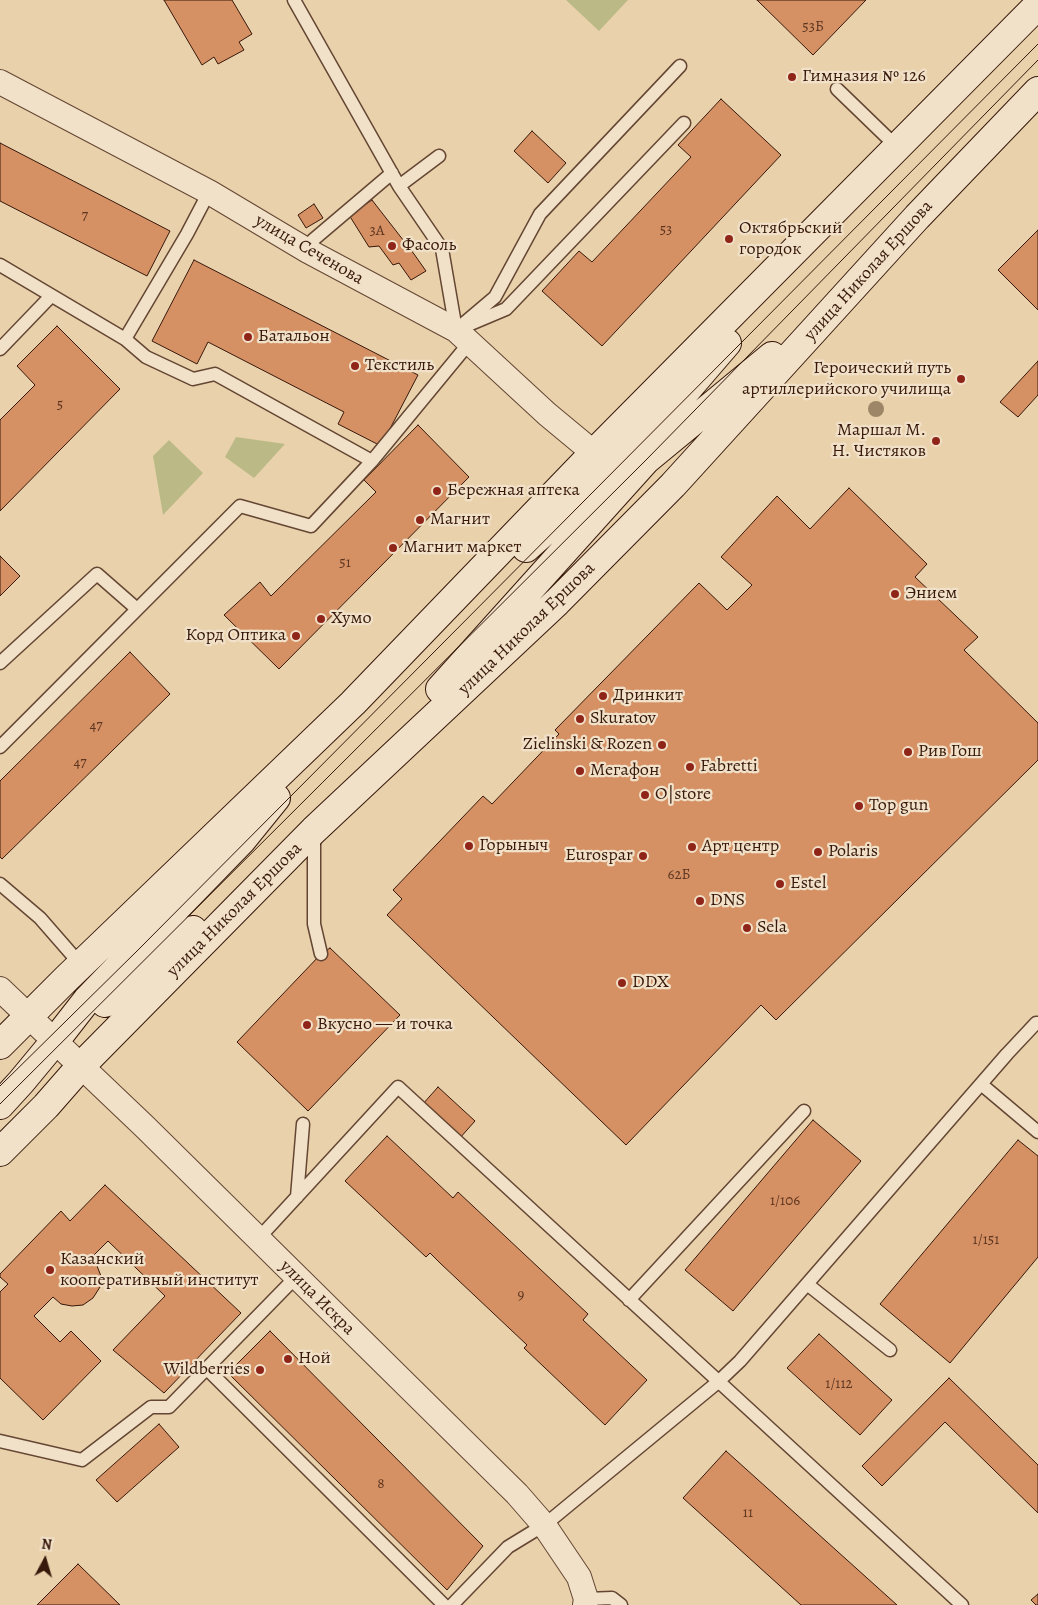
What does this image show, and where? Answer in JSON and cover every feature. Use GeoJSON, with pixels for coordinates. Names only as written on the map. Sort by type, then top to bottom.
{"type":"FeatureCollection","features":[{"type":"Feature","properties":{"kind":"main road"},"geometry":{"type":"LineString","coordinates":[[0,1105],[55,1041],[87,1000],[242,840],[353,703],[594,453],[1038,4]]}},
{"type":"Feature","properties":{"kind":"main road"},"geometry":{"type":"LineString","coordinates":[[0,1045],[353,703],[635,450],[892,152],[1038,27]]}},
{"type":"Feature","properties":{"kind":"main road","name":"улица Николая Ершова"},"geometry":{"type":"LineString","coordinates":[[0,1152],[46,1106],[81,1066],[314,830],[557,602],[673,486],[917,217],[1038,91]]}},
{"type":"Feature","properties":{"kind":"main road"},"geometry":{"type":"LineString","coordinates":[[0,1083],[96,1010],[314,830],[646,460],[845,297]]}},
{"type":"Feature","properties":{"kind":"street","name":"улица Сеченова"},"geometry":{"type":"LineString","coordinates":[[0,82],[209,192],[308,251],[463,336],[547,414],[594,453]]}},
{"type":"Feature","properties":{"kind":"street","name":"улица Искра"},"geometry":{"type":"LineString","coordinates":[[0,989],[81,1066],[517,1494],[544,1525],[579,1577],[585,1602]]}},
{"type":"Feature","properties":{"kind":"lane"},"geometry":{"type":"LineString","coordinates":[[294,0],[399,186],[442,249],[463,336]]}},
{"type":"Feature","properties":{"kind":"lane"},"geometry":{"type":"LineString","coordinates":[[0,747],[240,506],[311,526],[372,461],[463,336],[495,297],[540,214],[680,66]]}},
{"type":"Feature","properties":{"kind":"lane"},"geometry":{"type":"LineString","coordinates":[[837,89],[892,152]]}},
{"type":"Feature","properties":{"kind":"lane"},"geometry":{"type":"LineString","coordinates":[[463,336],[506,309],[684,123]]}},
{"type":"Feature","properties":{"kind":"lane"},"geometry":{"type":"LineString","coordinates":[[399,186],[439,156]]}},
{"type":"Feature","properties":{"kind":"lane"},"geometry":{"type":"LineString","coordinates":[[308,251],[313,240],[392,173]]}},
{"type":"Feature","properties":{"kind":"lane"},"geometry":{"type":"LineString","coordinates":[[125,339],[187,234],[209,192]]}},
{"type":"Feature","properties":{"kind":"lane"},"geometry":{"type":"LineString","coordinates":[[0,265],[125,339],[146,358],[193,379],[215,374],[372,461]]}},
{"type":"Feature","properties":{"kind":"lane"},"geometry":{"type":"LineString","coordinates":[[0,349],[50,296]]}},
{"type":"Feature","properties":{"kind":"lane"},"geometry":{"type":"LineString","coordinates":[[0,664],[97,574],[137,609]]}},
{"type":"Feature","properties":{"kind":"lane"},"geometry":{"type":"LineString","coordinates":[[314,830],[314,924],[321,954]]}},
{"type":"Feature","properties":{"kind":"lane"},"geometry":{"type":"LineString","coordinates":[[0,884],[40,918],[81,965]]}},
{"type":"Feature","properties":{"kind":"lane"},"geometry":{"type":"LineString","coordinates":[[452,1605],[508,1547],[544,1525],[718,1382],[740,1361],[981,1084],[1038,1023]]}},
{"type":"Feature","properties":{"kind":"lane"},"geometry":{"type":"LineString","coordinates":[[981,1084],[1038,1132]]}},
{"type":"Feature","properties":{"kind":"lane"},"geometry":{"type":"LineString","coordinates":[[258,1239],[398,1087],[962,1605]]}},
{"type":"Feature","properties":{"kind":"lane"},"geometry":{"type":"LineString","coordinates":[[629,1300],[804,1111]]}},
{"type":"Feature","properties":{"kind":"lane"},"geometry":{"type":"LineString","coordinates":[[297,1197],[302,1124]]}},
{"type":"Feature","properties":{"kind":"lane"},"geometry":{"type":"LineString","coordinates":[[0,1441],[82,1460],[151,1407],[169,1407],[296,1277]]}},
{"type":"Feature","properties":{"kind":"lane"},"geometry":{"type":"LineString","coordinates":[[807,1284],[890,1350]]}},
{"type":"Feature","properties":{"kind":"lane"},"geometry":{"type":"LineString","coordinates":[[206,1368],[444,1605]]}},
{"type":"Feature","properties":{"kind":"lane"},"geometry":{"type":"LineString","coordinates":[[585,1602],[612,1598],[621,1605]]}},
{"type":"Feature","properties":{"kind":"shaded area"},"geometry":{"type":"Polygon","coordinates":[[[566,0],[628,0],[599,31],[566,0]]]}},
{"type":"Feature","properties":{"kind":"shaded area"},"geometry":{"type":"Polygon","coordinates":[[[236,437],[285,444],[254,478],[225,457],[236,437]]]}},
{"type":"Feature","properties":{"kind":"shaded area"},"geometry":{"type":"Polygon","coordinates":[[[169,440],[203,473],[163,515],[153,456],[169,440]]]}},
{"type":"Feature","properties":{"kind":"building"},"geometry":{"type":"Polygon","coordinates":[[[164,0],[232,0],[252,34],[239,42],[244,50],[218,64],[214,57],[202,65],[164,0]]]}},
{"type":"Feature","properties":{"kind":"building"},"geometry":{"type":"Polygon","coordinates":[[[757,0],[866,0],[813,55],[757,0]]]}},
{"type":"Feature","properties":{"kind":"building"},"geometry":{"type":"Polygon","coordinates":[[[721,99],[781,155],[602,346],[542,291],[579,251],[592,262],[691,157],[678,145],[721,99]]]}},
{"type":"Feature","properties":{"kind":"building"},"geometry":{"type":"Polygon","coordinates":[[[532,131],[566,163],[548,183],[514,151],[532,131]]]}},
{"type":"Feature","properties":{"kind":"building"},"geometry":{"type":"Polygon","coordinates":[[[0,143],[170,231],[147,276],[0,201],[0,143]]]}},
{"type":"Feature","properties":{"kind":"building"},"geometry":{"type":"Polygon","coordinates":[[[372,200],[426,271],[411,280],[399,263],[393,265],[379,246],[369,247],[349,215],[372,200]]]}},
{"type":"Feature","properties":{"kind":"building"},"geometry":{"type":"Polygon","coordinates":[[[314,204],[323,218],[306,228],[298,215],[314,204]]]}},
{"type":"Feature","properties":{"kind":"building"},"geometry":{"type":"Polygon","coordinates":[[[1038,230],[1038,310],[998,270],[1038,230]]]}},
{"type":"Feature","properties":{"kind":"building"},"geometry":{"type":"Polygon","coordinates":[[[194,260],[418,375],[381,446],[338,424],[344,412],[208,342],[197,364],[152,341],[194,260]]]}},
{"type":"Feature","properties":{"kind":"building"},"geometry":{"type":"Polygon","coordinates":[[[57,326],[120,389],[0,511],[0,420],[35,385],[17,366],[57,326]]]}},
{"type":"Feature","properties":{"kind":"building"},"geometry":{"type":"Polygon","coordinates":[[[1038,361],[1038,395],[1018,417],[1000,402],[1038,361]]]}},
{"type":"Feature","properties":{"kind":"building"},"geometry":{"type":"Polygon","coordinates":[[[418,425],[469,477],[279,669],[224,615],[260,582],[271,596],[376,492],[364,480],[418,425]]]}},
{"type":"Feature","properties":{"kind":"building","name":"Арт центр"},"geometry":{"type":"Polygon","coordinates":[[[849,488],[927,564],[915,577],[978,637],[964,650],[1038,723],[1038,760],[776,1020],[761,1005],[626,1145],[387,915],[402,899],[393,890],[483,796],[492,804],[559,734],[555,730],[699,583],[727,610],[752,585],[721,557],[777,496],[810,529],[849,488]]]}},
{"type":"Feature","properties":{"kind":"building"},"geometry":{"type":"Polygon","coordinates":[[[0,556],[20,576],[0,596],[0,556]]]}},
{"type":"Feature","properties":{"kind":"building"},"geometry":{"type":"Polygon","coordinates":[[[130,652],[170,694],[2,859],[0,857],[0,781],[130,652]]]}},
{"type":"Feature","properties":{"kind":"building"},"geometry":{"type":"Polygon","coordinates":[[[330,948],[400,1015],[308,1111],[237,1042],[321,954],[330,948]]]}},
{"type":"Feature","properties":{"kind":"building"},"geometry":{"type":"Polygon","coordinates":[[[438,1087],[475,1121],[459,1139],[422,1105],[438,1087]]]}},
{"type":"Feature","properties":{"kind":"building"},"geometry":{"type":"Polygon","coordinates":[[[813,1120],[861,1161],[733,1311],[685,1270],[813,1120]]]}},
{"type":"Feature","properties":{"kind":"building"},"geometry":{"type":"Polygon","coordinates":[[[387,1136],[453,1198],[458,1192],[588,1314],[583,1320],[647,1380],[605,1425],[524,1348],[527,1345],[430,1253],[426,1257],[345,1181],[387,1136]]]}},
{"type":"Feature","properties":{"kind":"building"},"geometry":{"type":"Polygon","coordinates":[[[1018,1140],[1038,1156],[1038,1257],[950,1363],[880,1304],[1018,1140]]]}},
{"type":"Feature","properties":{"kind":"building"},"geometry":{"type":"Polygon","coordinates":[[[105,1185],[241,1313],[164,1393],[113,1350],[165,1296],[108,1241],[91,1258],[101,1276],[100,1287],[93,1298],[83,1305],[72,1306],[61,1304],[53,1297],[34,1316],[60,1342],[71,1331],[101,1361],[43,1420],[0,1378],[0,1292],[8,1284],[0,1277],[0,1274],[61,1211],[70,1221],[105,1185]]]}},
{"type":"Feature","properties":{"kind":"building"},"geometry":{"type":"Polygon","coordinates":[[[270,1331],[483,1546],[447,1590],[228,1373],[270,1331]]]}},
{"type":"Feature","properties":{"kind":"building"},"geometry":{"type":"Polygon","coordinates":[[[819,1334],[892,1400],[860,1435],[787,1368],[819,1334]]]}},
{"type":"Feature","properties":{"kind":"building"},"geometry":{"type":"Polygon","coordinates":[[[949,1378],[1038,1465],[1038,1513],[945,1422],[882,1486],[862,1466],[949,1378]]]}},
{"type":"Feature","properties":{"kind":"building"},"geometry":{"type":"Polygon","coordinates":[[[159,1424],[179,1447],[117,1502],[96,1480],[159,1424]]]}},
{"type":"Feature","properties":{"kind":"building"},"geometry":{"type":"Polygon","coordinates":[[[726,1451],[897,1605],[801,1605],[683,1498],[726,1451]]]}},
{"type":"Feature","properties":{"kind":"building"},"geometry":{"type":"Polygon","coordinates":[[[78,1564],[120,1605],[37,1605],[78,1564]]]}},
{"type":"Feature","properties":{"kind":"building"},"geometry":{"type":"Polygon","coordinates":[[[1038,1594],[1038,1605],[1036,1605],[1031,1600],[1038,1594]]]}},
{"type":"Feature","properties":{"kind":"tram line"},"geometry":{"type":"LineString","coordinates":[[0,1086],[138,950],[1038,44]]}},
{"type":"Feature","properties":{"kind":"tram line"},"geometry":{"type":"LineString","coordinates":[[0,1104],[646,460],[1038,60]]}},
{"type":"Feature","properties":{"kind":"place","name":"Гимназия № 126"},"geometry":{"type":"Point","coordinates":[792,77]}},
{"type":"Feature","properties":{"kind":"place","name":"Октябрьский городок"},"geometry":{"type":"Point","coordinates":[729,239]}},
{"type":"Feature","properties":{"kind":"place","name":"Фасоль"},"geometry":{"type":"Point","coordinates":[392,246]}},
{"type":"Feature","properties":{"kind":"place","name":"Батальон"},"geometry":{"type":"Point","coordinates":[248,337]}},
{"type":"Feature","properties":{"kind":"place","name":"Текстиль"},"geometry":{"type":"Point","coordinates":[355,366]}},
{"type":"Feature","properties":{"kind":"place","name":"Героический путь артиллерийского училища"},"geometry":{"type":"Point","coordinates":[961,379]}},
{"type":"Feature","properties":{"kind":"place","name":"Маршал М. Н. Чистяков"},"geometry":{"type":"Point","coordinates":[936,441]}},
{"type":"Feature","properties":{"kind":"place","name":"Бережная аптека"},"geometry":{"type":"Point","coordinates":[437,491]}},
{"type":"Feature","properties":{"kind":"place","name":"Магнит"},"geometry":{"type":"Point","coordinates":[420,520]}},
{"type":"Feature","properties":{"kind":"place","name":"Магнит маркет"},"geometry":{"type":"Point","coordinates":[393,548]}},
{"type":"Feature","properties":{"kind":"place","name":"Энием"},"geometry":{"type":"Point","coordinates":[895,594]}},
{"type":"Feature","properties":{"kind":"place","name":"Хумо"},"geometry":{"type":"Point","coordinates":[321,619]}},
{"type":"Feature","properties":{"kind":"place","name":"Корд Оптика"},"geometry":{"type":"Point","coordinates":[296,636]}},
{"type":"Feature","properties":{"kind":"place","name":"Дринкит"},"geometry":{"type":"Point","coordinates":[603,696]}},
{"type":"Feature","properties":{"kind":"place","name":"Skuratov"},"geometry":{"type":"Point","coordinates":[580,719]}},
{"type":"Feature","properties":{"kind":"place","name":"Zielinski & Rozen"},"geometry":{"type":"Point","coordinates":[662,745]}},
{"type":"Feature","properties":{"kind":"place","name":"Рив Гош"},"geometry":{"type":"Point","coordinates":[908,752]}},
{"type":"Feature","properties":{"kind":"place","name":"Fabretti"},"geometry":{"type":"Point","coordinates":[690,767]}},
{"type":"Feature","properties":{"kind":"place","name":"Мегафон"},"geometry":{"type":"Point","coordinates":[580,771]}},
{"type":"Feature","properties":{"kind":"place","name":"O|store"},"geometry":{"type":"Point","coordinates":[645,795]}},
{"type":"Feature","properties":{"kind":"place","name":"Top gun"},"geometry":{"type":"Point","coordinates":[859,806]}},
{"type":"Feature","properties":{"kind":"place","name":"Горыныч"},"geometry":{"type":"Point","coordinates":[469,846]}},
{"type":"Feature","properties":{"kind":"place","name":"Арт центр"},"geometry":{"type":"Point","coordinates":[692,847]}},
{"type":"Feature","properties":{"kind":"place","name":"Polaris"},"geometry":{"type":"Point","coordinates":[818,852]}},
{"type":"Feature","properties":{"kind":"place","name":"Eurospar"},"geometry":{"type":"Point","coordinates":[643,856]}},
{"type":"Feature","properties":{"kind":"place","name":"Estel"},"geometry":{"type":"Point","coordinates":[780,884]}},
{"type":"Feature","properties":{"kind":"place","name":"DNS"},"geometry":{"type":"Point","coordinates":[700,901]}},
{"type":"Feature","properties":{"kind":"place","name":"Sela"},"geometry":{"type":"Point","coordinates":[747,928]}},
{"type":"Feature","properties":{"kind":"place","name":"DDX"},"geometry":{"type":"Point","coordinates":[622,983]}},
{"type":"Feature","properties":{"kind":"place","name":"Вкусно — и точка"},"geometry":{"type":"Point","coordinates":[307,1025]}},
{"type":"Feature","properties":{"kind":"place","name":"Казанский кооперативный институт"},"geometry":{"type":"Point","coordinates":[50,1270]}},
{"type":"Feature","properties":{"kind":"place","name":"Ной"},"geometry":{"type":"Point","coordinates":[288,1359]}},
{"type":"Feature","properties":{"kind":"place","name":"Wildberries"},"geometry":{"type":"Point","coordinates":[260,1370]}}]}
